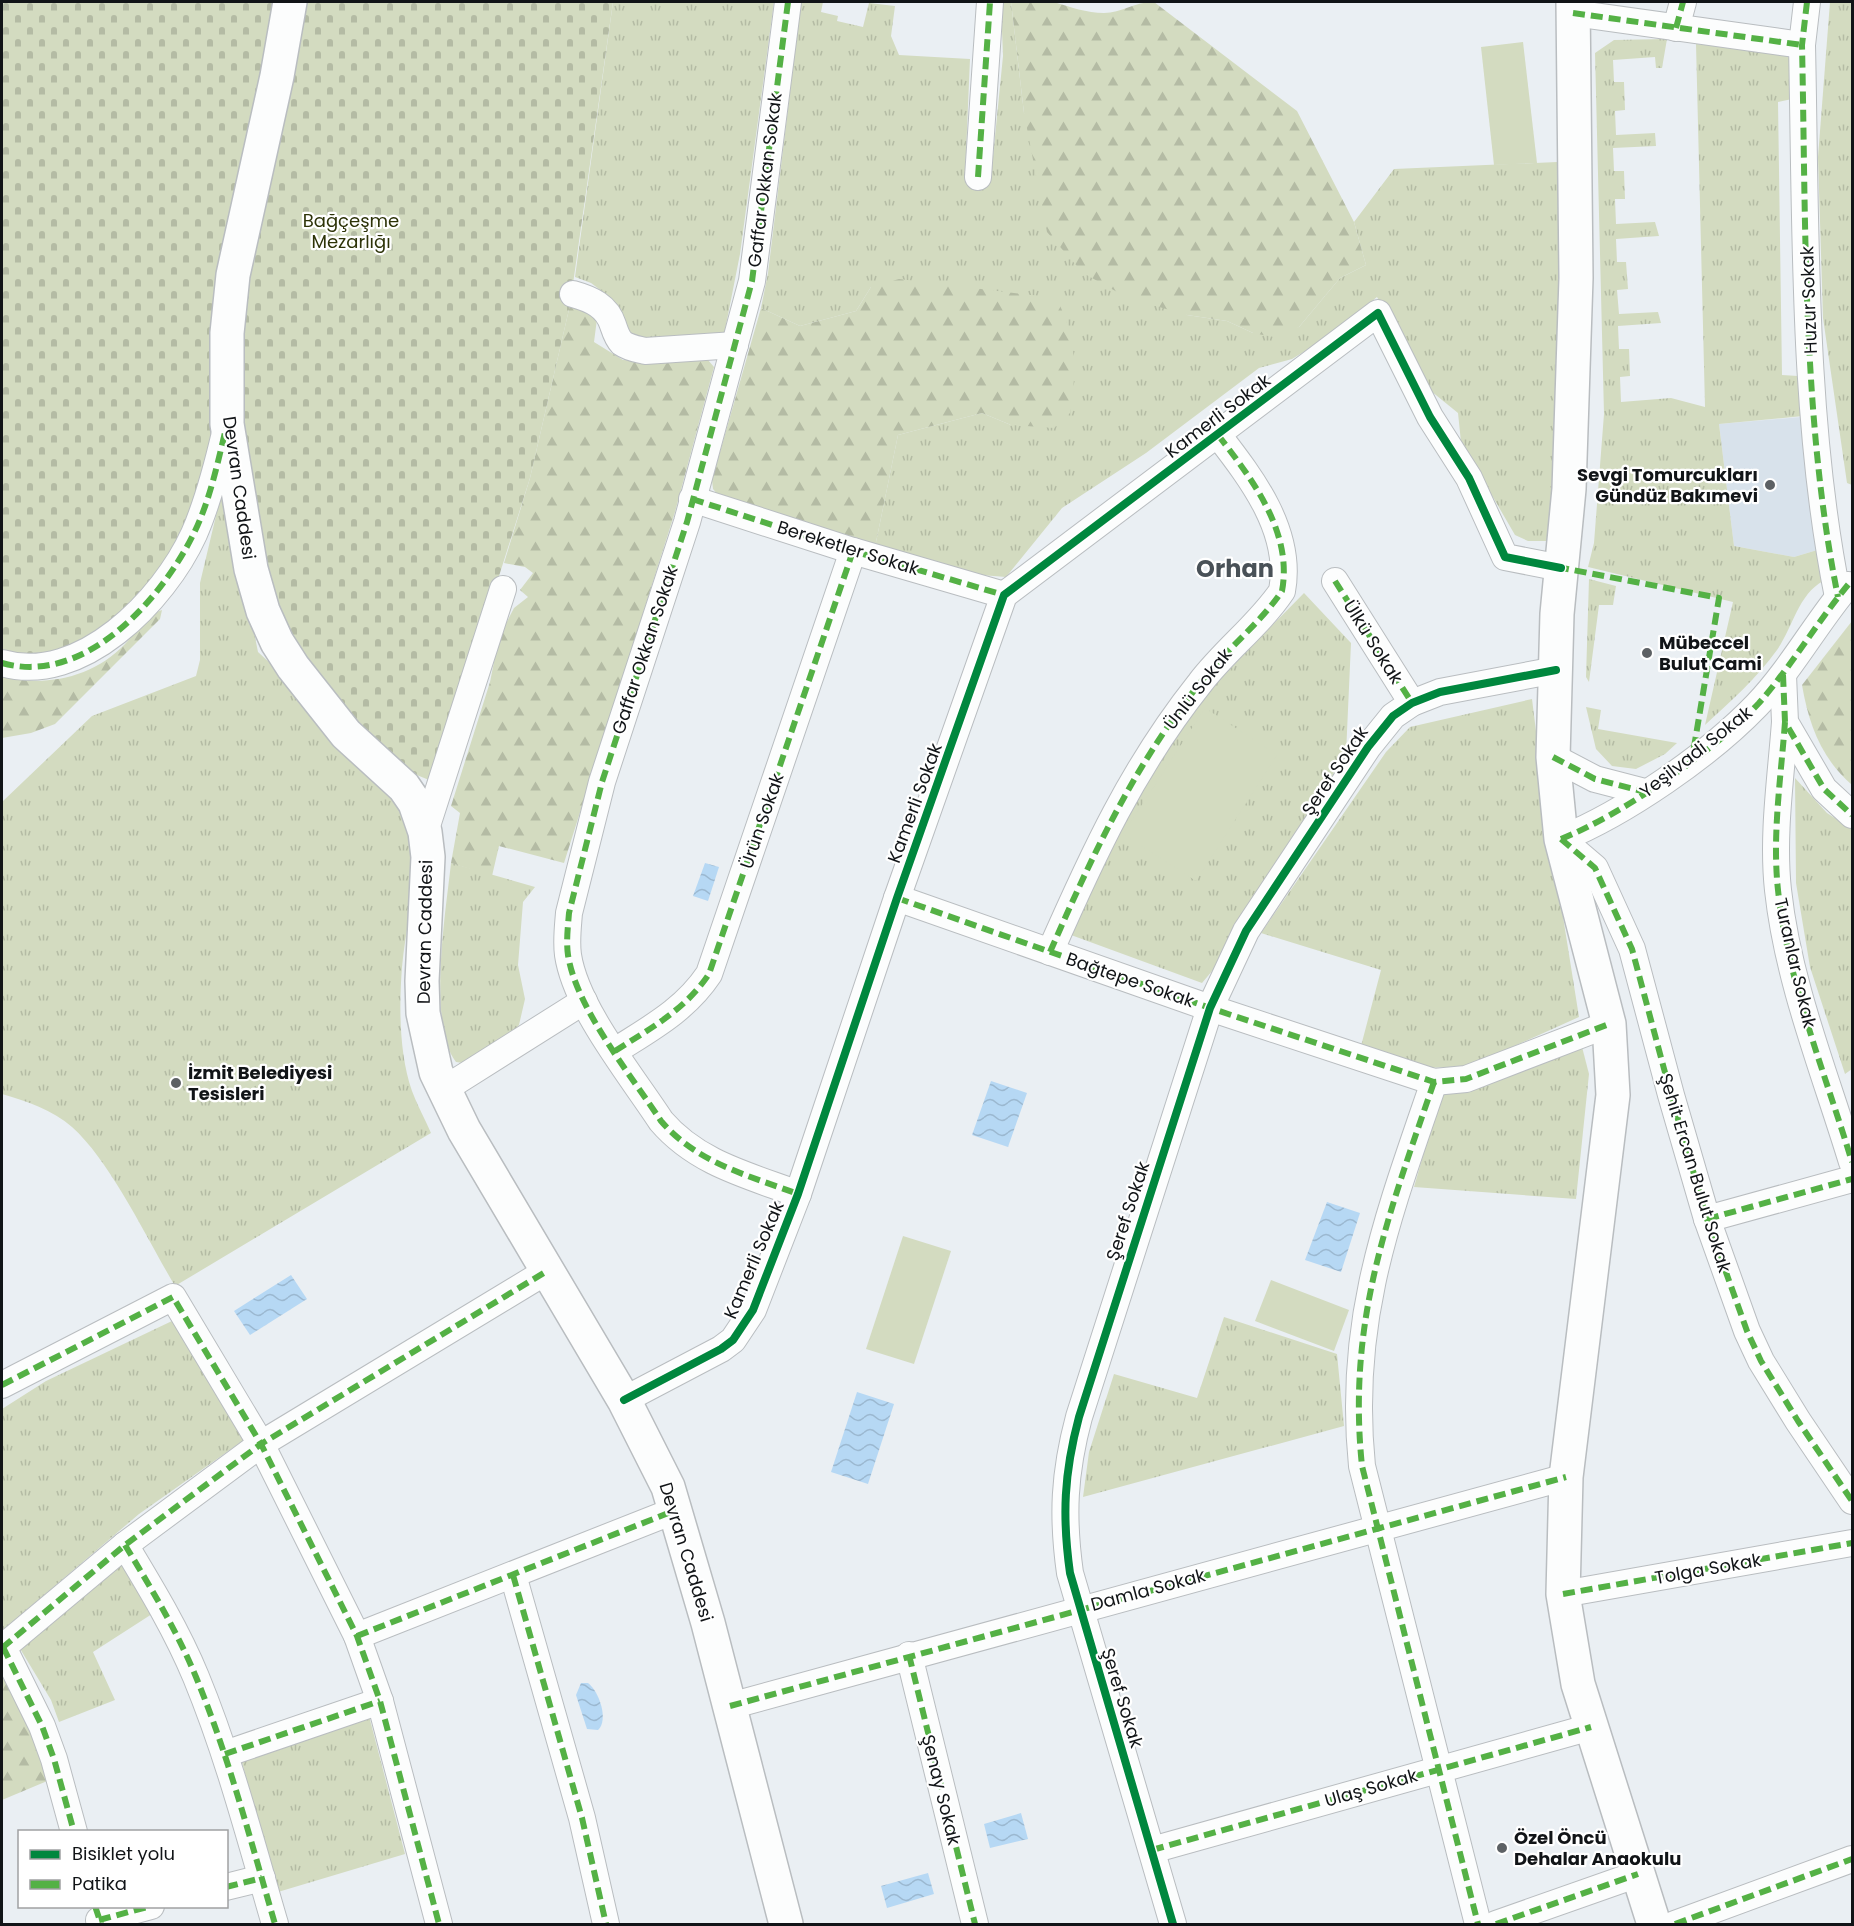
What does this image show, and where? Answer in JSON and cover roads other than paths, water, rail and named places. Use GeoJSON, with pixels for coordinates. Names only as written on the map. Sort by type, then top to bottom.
{"type":"FeatureCollection","features":[{"type":"Feature","properties":{"kind":"main road","name":"Devran Caddesi"},"geometry":{"type":"LineString","coordinates":[[290,2],[277,76],[233,275],[227,333],[227,424],[251,569],[263,611],[277,642],[293,667],[346,734],[404,787],[415,803],[425,832],[428,857],[422,951],[423,1013],[436,1072],[468,1138],[624,1400],[657,1464],[676,1510],[730,1706],[786,1924]]}},
{"type":"Feature","properties":{"kind":"main road"},"geometry":{"type":"LineString","coordinates":[[1573,7],[1576,278],[1569,489],[1561,568],[1553,758],[1561,839],[1609,1024],[1613,1066],[1610,1133],[1566,1477],[1563,1594],[1570,1648],[1591,1727],[1654,1924]]}},
{"type":"Feature","properties":{"kind":"street","name":"Gaffar Okkan Sokak"},"geometry":{"type":"LineString","coordinates":[[788,2],[752,281],[692,499],[602,782],[569,913],[568,953],[584,1001],[661,1121],[690,1150],[711,1161],[798,1194]]}},
{"type":"Feature","properties":{"kind":"street"},"geometry":{"type":"LineString","coordinates":[[978,177],[990,2]]}},
{"type":"Feature","properties":{"kind":"street"},"geometry":{"type":"LineString","coordinates":[[1676,28],[1683,2]]}},
{"type":"Feature","properties":{"kind":"street","name":"Huzur Sokak"},"geometry":{"type":"LineString","coordinates":[[1808,2],[1802,45],[1811,380],[1830,560],[1845,589]]}},
{"type":"Feature","properties":{"kind":"street"},"geometry":{"type":"LineString","coordinates":[[1573,7],[1676,28],[1802,45]]}},
{"type":"Feature","properties":{"kind":"street"},"geometry":{"type":"LineString","coordinates":[[573,294],[585,297],[601,306],[608,313],[618,338],[633,348],[645,351],[735,345]]}},
{"type":"Feature","properties":{"kind":"street","name":"Kamerli Sokak"},"geometry":{"type":"LineString","coordinates":[[624,1400],[733,1340],[753,1310],[798,1194],[897,898],[1004,594],[1378,313],[1430,417],[1469,478],[1505,557],[1561,568]]}},
{"type":"Feature","properties":{"kind":"street"},"geometry":{"type":"LineString","coordinates":[[2,663],[26,666],[73,658],[109,638],[153,595],[177,564],[193,535],[207,500],[227,424]]}},
{"type":"Feature","properties":{"kind":"street","name":"Ünlü Sokak"},"geometry":{"type":"LineString","coordinates":[[1050,952],[1083,875],[1136,772],[1201,682],[1282,591],[1283,556],[1275,527],[1249,475],[1218,435]]}},
{"type":"Feature","properties":{"kind":"street","name":"Bereketler Sokak"},"geometry":{"type":"LineString","coordinates":[[692,499],[853,551],[1004,594]]}},
{"type":"Feature","properties":{"kind":"street","name":"Ürün Sokak"},"geometry":{"type":"LineString","coordinates":[[615,1052],[677,1012],[689,1001],[709,974],[853,551]]}},
{"type":"Feature","properties":{"kind":"street","name":"Ülkü Sokak"},"geometry":{"type":"LineString","coordinates":[[1335,581],[1412,703]]}},
{"type":"Feature","properties":{"kind":"street"},"geometry":{"type":"LineString","coordinates":[[425,832],[503,589]]}},
{"type":"Feature","properties":{"kind":"street","name":"Yeşilvadi Sokak"},"geometry":{"type":"LineString","coordinates":[[1561,839],[1604,820],[1738,723],[1783,675],[1845,589]]}},
{"type":"Feature","properties":{"kind":"street","name":"Şeref Sokak"},"geometry":{"type":"LineString","coordinates":[[1173,1924],[1070,1573],[1064,1517],[1070,1452],[1210,1008],[1234,953],[1260,909],[1368,747],[1393,716],[1412,703],[1440,692],[1556,670]]}},
{"type":"Feature","properties":{"kind":"street","name":"Turanlar Sokak"},"geometry":{"type":"LineString","coordinates":[[1783,675],[1785,722],[1776,854],[1778,891],[1803,1006],[1852,1162]]}},
{"type":"Feature","properties":{"kind":"street"},"geometry":{"type":"LineString","coordinates":[[1785,722],[1824,789],[1852,815]]}},
{"type":"Feature","properties":{"kind":"street"},"geometry":{"type":"LineString","coordinates":[[1553,758],[1595,780],[1645,792]]}},
{"type":"Feature","properties":{"kind":"street","name":"Şehit Ercan Bulut Sokak"},"geometry":{"type":"LineString","coordinates":[[1561,839],[1595,868],[1632,949],[1707,1219],[1734,1298],[1761,1361],[1852,1501]]}},
{"type":"Feature","properties":{"kind":"street","name":"Bağtepe Sokak"},"geometry":{"type":"LineString","coordinates":[[897,898],[1210,1008],[1434,1082],[1466,1078],[1609,1024]]}},
{"type":"Feature","properties":{"kind":"street"},"geometry":{"type":"LineString","coordinates":[[443,1090],[584,1001]]}},
{"type":"Feature","properties":{"kind":"street"},"geometry":{"type":"LineString","coordinates":[[1434,1082],[1385,1225],[1362,1331],[1359,1435],[1362,1466],[1478,1924]]}},
{"type":"Feature","properties":{"kind":"street"},"geometry":{"type":"LineString","coordinates":[[1707,1219],[1852,1179]]}},
{"type":"Feature","properties":{"kind":"street"},"geometry":{"type":"LineString","coordinates":[[73,1830],[54,1759],[42,1726],[2,1647],[125,1545],[261,1444],[547,1270]]}},
{"type":"Feature","properties":{"kind":"street"},"geometry":{"type":"LineString","coordinates":[[2,1385],[173,1297],[261,1444],[357,1636],[380,1701],[439,1924]]}},
{"type":"Feature","properties":{"kind":"street","name":"Damla Sokak"},"geometry":{"type":"LineString","coordinates":[[730,1706],[909,1655],[1566,1477]]}},
{"type":"Feature","properties":{"kind":"street"},"geometry":{"type":"LineString","coordinates":[[357,1636],[676,1510]]}},
{"type":"Feature","properties":{"kind":"street","name":"Tolga Sokak"},"geometry":{"type":"LineString","coordinates":[[1563,1594],[1852,1543]]}},
{"type":"Feature","properties":{"kind":"street"},"geometry":{"type":"LineString","coordinates":[[125,1545],[180,1642],[225,1754],[275,1924]]}},
{"type":"Feature","properties":{"kind":"street"},"geometry":{"type":"LineString","coordinates":[[513,1575],[582,1818],[606,1924]]}},
{"type":"Feature","properties":{"kind":"street","name":"Şenay Sokak"},"geometry":{"type":"LineString","coordinates":[[909,1655],[975,1924]]}},
{"type":"Feature","properties":{"kind":"street"},"geometry":{"type":"LineString","coordinates":[[225,1754],[380,1701]]}},
{"type":"Feature","properties":{"kind":"street","name":"Ulaş Sokak"},"geometry":{"type":"LineString","coordinates":[[1152,1850],[1591,1727]]}},
{"type":"Feature","properties":{"kind":"street"},"geometry":{"type":"LineString","coordinates":[[1675,1924],[1852,1859]]}},
{"type":"Feature","properties":{"kind":"street"},"geometry":{"type":"LineString","coordinates":[[1496,1924],[1638,1874]]}},
{"type":"Feature","properties":{"kind":"street"},"geometry":{"type":"LineString","coordinates":[[228,1886],[262,1878]]}},
{"type":"Feature","properties":{"kind":"street"},"geometry":{"type":"LineString","coordinates":[[98,1917],[141,1908]]}},
{"type":"Feature","properties":{"kind":"water"},"geometry":{"type":"Polygon","coordinates":[[[705,863],[719,867],[708,901],[693,896],[705,863]]]}},
{"type":"Feature","properties":{"kind":"water"},"geometry":{"type":"Polygon","coordinates":[[[991,1081],[1027,1093],[1008,1147],[972,1135],[991,1081]]]}},
{"type":"Feature","properties":{"kind":"water"},"geometry":{"type":"Polygon","coordinates":[[[1327,1202],[1360,1213],[1341,1272],[1305,1260],[1327,1202]]]}},
{"type":"Feature","properties":{"kind":"water"},"geometry":{"type":"Polygon","coordinates":[[[291,1275],[307,1299],[250,1335],[234,1311],[291,1275]]]}},
{"type":"Feature","properties":{"kind":"water"},"geometry":{"type":"Polygon","coordinates":[[[857,1392],[894,1404],[868,1484],[831,1472],[857,1392]]]}},
{"type":"Feature","properties":{"kind":"water"},"geometry":{"type":"Polygon","coordinates":[[[581,1683],[588,1683],[599,1699],[603,1720],[598,1730],[587,1729],[576,1695],[581,1683]]]}},
{"type":"Feature","properties":{"kind":"water"},"geometry":{"type":"Polygon","coordinates":[[[1021,1813],[1028,1839],[990,1848],[984,1824],[1021,1813]]]}},
{"type":"Feature","properties":{"kind":"water"},"geometry":{"type":"Polygon","coordinates":[[[928,1873],[934,1894],[887,1908],[881,1886],[928,1873]]]}},
{"type":"Feature","properties":{"kind":"place","name":"Sevgi Tomurcukları Gündüz Bakımevi"},"geometry":{"type":"Point","coordinates":[1770,485]}},
{"type":"Feature","properties":{"kind":"place","name":"Mübeccel Bulut Cami"},"geometry":{"type":"Point","coordinates":[1647,653]}},
{"type":"Feature","properties":{"kind":"place","name":"İzmit Belediyesi Tesisleri"},"geometry":{"type":"Point","coordinates":[176,1083]}},
{"type":"Feature","properties":{"kind":"place","name":"Özel Öncü Dehalar Anaokulu"},"geometry":{"type":"Point","coordinates":[1502,1848]}},
{"type":"Feature","properties":{"kind":"district","name":"Orhan"},"geometry":{"type":"Point","coordinates":[1235,569]}},
{"type":"Feature","properties":{"kind":"park label","name":"Bağçeşme Mezarlığı"},"geometry":{"type":"Point","coordinates":[351,231]}}]}
